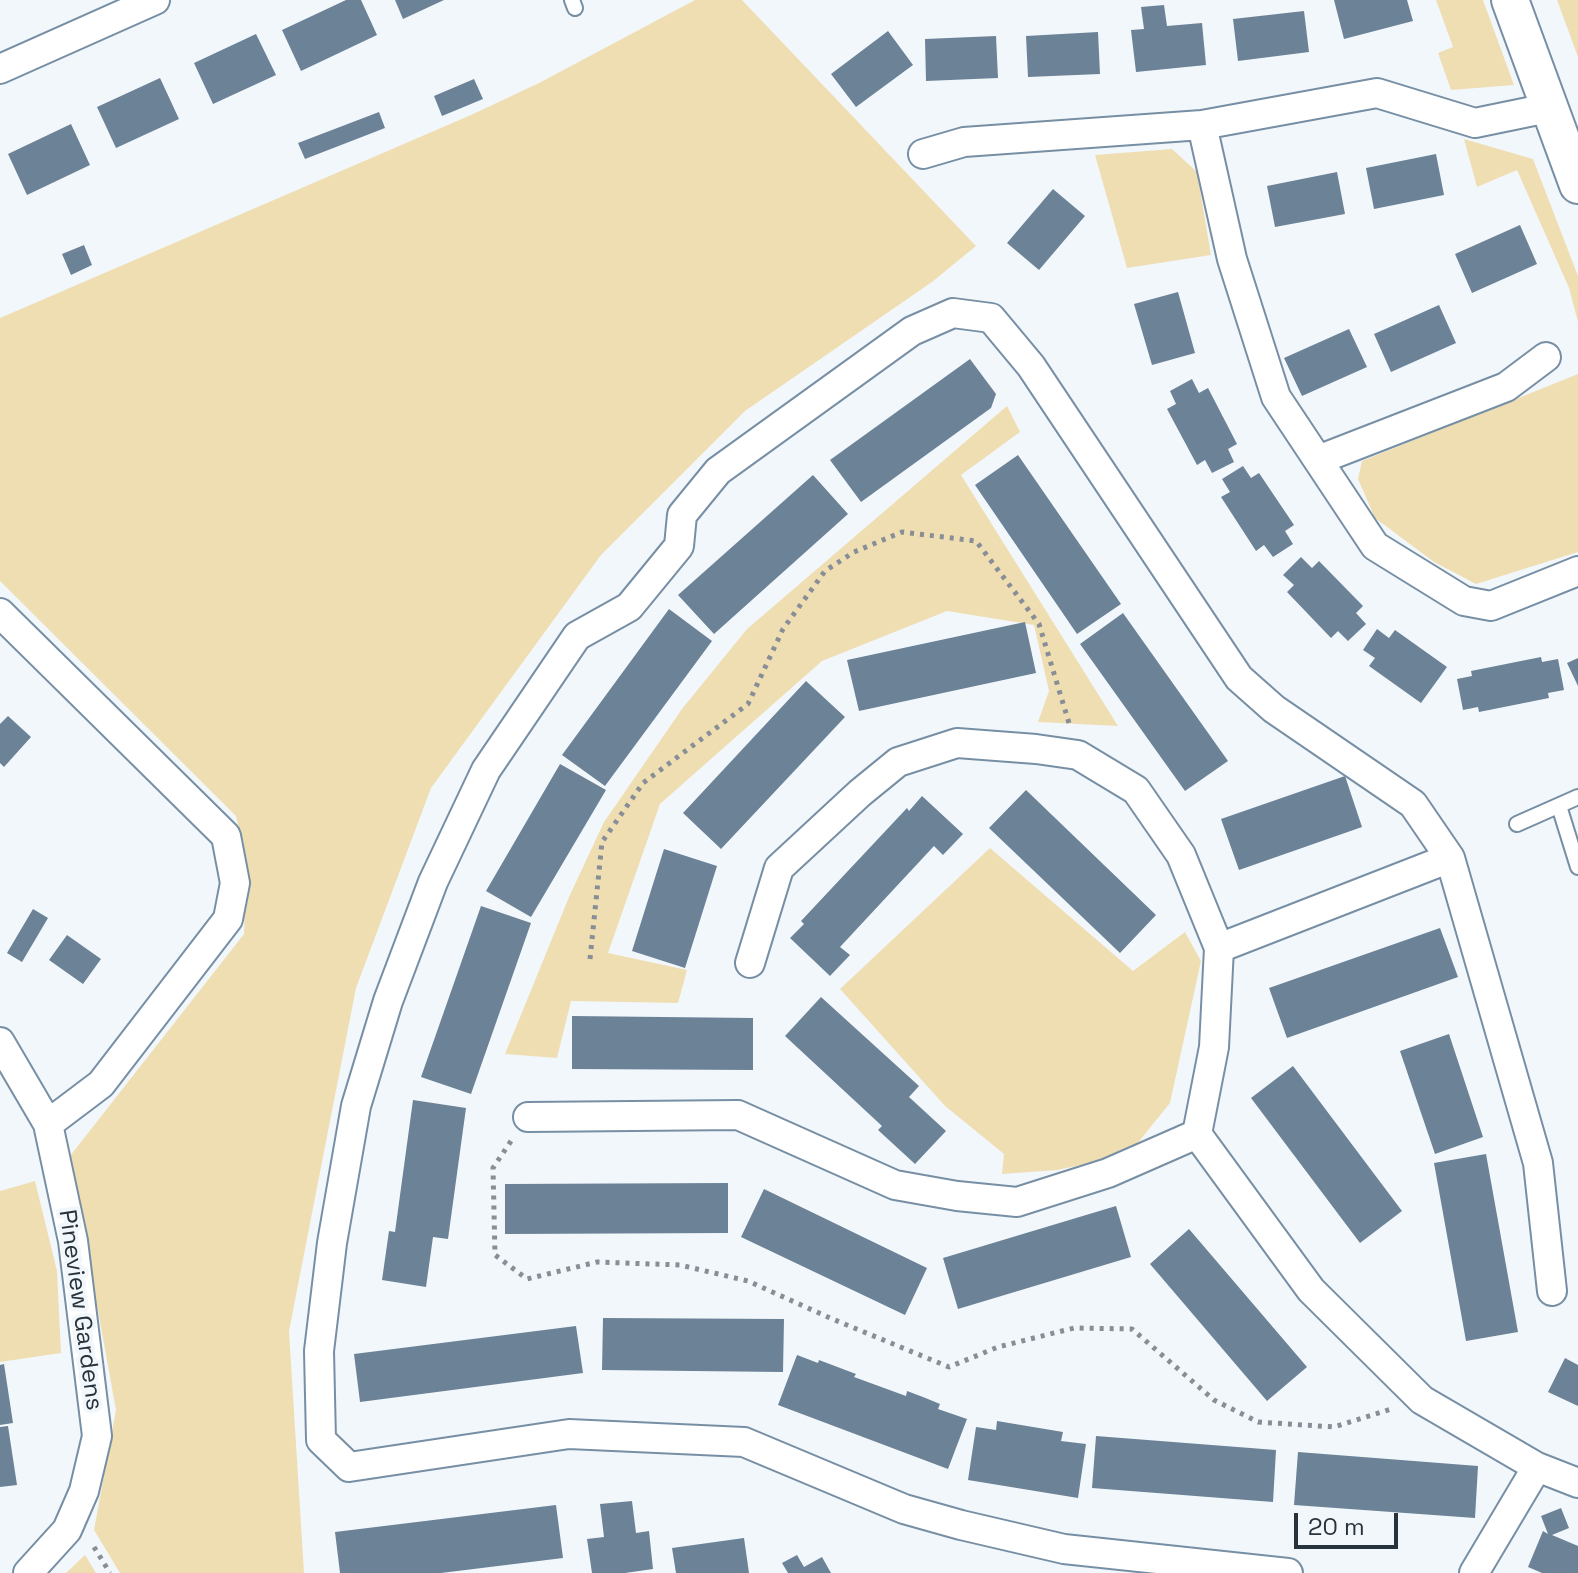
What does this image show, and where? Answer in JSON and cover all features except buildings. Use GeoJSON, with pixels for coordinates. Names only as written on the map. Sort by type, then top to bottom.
{"type":"FeatureCollection","features":[{"type":"Feature","properties":{"kind":"street"},"geometry":{"type":"LineString","coordinates":[[0,69],[155,0]]}},
{"type":"Feature","properties":{"kind":"street"},"geometry":{"type":"LineString","coordinates":[[1510,0],[1578,185]]}},
{"type":"Feature","properties":{"kind":"street"},"geometry":{"type":"LineString","coordinates":[[923,154],[964,142],[1202,125],[1377,93],[1475,123],[1548,108]]}},
{"type":"Feature","properties":{"kind":"street"},"geometry":{"type":"LineString","coordinates":[[1202,125],[1232,259],[1276,397],[1375,546],[1464,601],[1491,606],[1578,571]]}},
{"type":"Feature","properties":{"kind":"street"},"geometry":{"type":"LineString","coordinates":[[1288,1573],[1064,1549],[961,1525],[904,1509],[744,1442],[569,1434],[349,1467],[321,1440],[319,1351],[332,1243],[356,1106],[388,1001],[433,882],[486,770],[577,636],[629,607],[679,546],[682,515],[718,471],[912,331],[953,313],[991,318],[1031,366],[1239,678],[1274,709],[1413,804],[1450,858],[1538,1163],[1552,1291]]}},
{"type":"Feature","properties":{"kind":"street"},"geometry":{"type":"LineString","coordinates":[[1318,460],[1506,387],[1546,357]]}},
{"type":"Feature","properties":{"kind":"street"},"geometry":{"type":"LineString","coordinates":[[0,613],[226,836],[235,883],[228,919],[101,1084],[48,1124]]}},
{"type":"Feature","properties":{"kind":"street"},"geometry":{"type":"LineString","coordinates":[[750,963],[779,868],[898,762],[957,743],[1036,749],[1078,755],[1136,790],[1181,855],[1219,948],[1214,1047],[1197,1134],[1311,1290],[1422,1400],[1537,1467],[1578,1483]]}},
{"type":"Feature","properties":{"kind":"street"},"geometry":{"type":"LineString","coordinates":[[1219,948],[1450,858]]}},
{"type":"Feature","properties":{"kind":"street","name":"Pineview Gardens"},"geometry":{"type":"LineString","coordinates":[[0,1042],[48,1124],[73,1241],[97,1436],[84,1491],[67,1530],[28,1573]]}},
{"type":"Feature","properties":{"kind":"street"},"geometry":{"type":"LineString","coordinates":[[528,1117],[738,1115],[895,1185],[1017,1202],[1108,1173],[1197,1134]]}},
{"type":"Feature","properties":{"kind":"street"},"geometry":{"type":"LineString","coordinates":[[1474,1573],[1537,1467]]}},
{"type":"Feature","properties":{"kind":"lane"},"geometry":{"type":"LineString","coordinates":[[1517,824],[1578,797]]}},
{"type":"Feature","properties":{"kind":"lane"},"geometry":{"type":"LineString","coordinates":[[1559,806],[1578,867]]}},
{"type":"Feature","properties":{"kind":"path"},"geometry":{"type":"LineString","coordinates":[[590,959],[602,842],[643,783],[748,704],[783,629],[825,571],[854,552],[902,532],[976,541],[1039,624],[1078,755]]}},
{"type":"Feature","properties":{"kind":"path"},"geometry":{"type":"LineString","coordinates":[[528,1117],[493,1168],[495,1255],[527,1279],[597,1262],[680,1265],[748,1281],[949,1367],[998,1347],[1074,1328],[1132,1329],[1214,1400],[1258,1422],[1334,1427],[1422,1400]]}},
{"type":"Feature","properties":{"kind":"shaded area"},"geometry":{"type":"Polygon","coordinates":[[[695,0],[742,0],[976,246],[932,282],[745,411],[601,555],[431,788],[356,988],[289,1331],[304,1573],[120,1573],[94,1530],[116,1410],[70,1156],[244,934],[246,861],[236,816],[0,581],[0,318],[471,115],[539,83],[695,0]]]}},
{"type":"Feature","properties":{"kind":"shaded area"},"geometry":{"type":"Polygon","coordinates":[[[1436,0],[1483,0],[1514,85],[1451,90],[1438,53],[1453,47],[1436,0]]]}},
{"type":"Feature","properties":{"kind":"shaded area"},"geometry":{"type":"Polygon","coordinates":[[[1557,0],[1578,0],[1578,57],[1557,0]]]}},
{"type":"Feature","properties":{"kind":"shaded area"},"geometry":{"type":"Polygon","coordinates":[[[1464,139],[1533,159],[1578,276],[1578,322],[1569,288],[1517,170],[1477,187],[1464,139]]]}},
{"type":"Feature","properties":{"kind":"shaded area"},"geometry":{"type":"Polygon","coordinates":[[[1172,149],[1197,172],[1211,255],[1127,268],[1095,155],[1172,149]]]}},
{"type":"Feature","properties":{"kind":"shaded area"},"geometry":{"type":"Polygon","coordinates":[[[1578,374],[1578,552],[1476,584],[1434,562],[1375,518],[1358,479],[1362,461],[1578,374]]]}},
{"type":"Feature","properties":{"kind":"shaded area"},"geometry":{"type":"Polygon","coordinates":[[[1007,406],[1020,432],[961,475],[1118,726],[1038,722],[1049,691],[1034,625],[947,611],[822,661],[660,804],[608,953],[687,970],[678,1003],[571,1001],[557,1058],[505,1054],[569,897],[604,822],[682,709],[747,629],[1007,406]]]}},
{"type":"Feature","properties":{"kind":"shaded area"},"geometry":{"type":"Polygon","coordinates":[[[990,848],[1133,971],[1185,932],[1201,961],[1170,1103],[1128,1155],[1057,1170],[1002,1174],[1004,1154],[945,1106],[840,989],[990,848]]]}},
{"type":"Feature","properties":{"kind":"shaded area"},"geometry":{"type":"Polygon","coordinates":[[[35,1181],[57,1271],[61,1353],[0,1362],[0,1191],[35,1181]]]}},
{"type":"Feature","properties":{"kind":"shaded area"},"geometry":{"type":"Polygon","coordinates":[[[85,1555],[96,1573],[66,1573],[85,1555]]]}}]}
